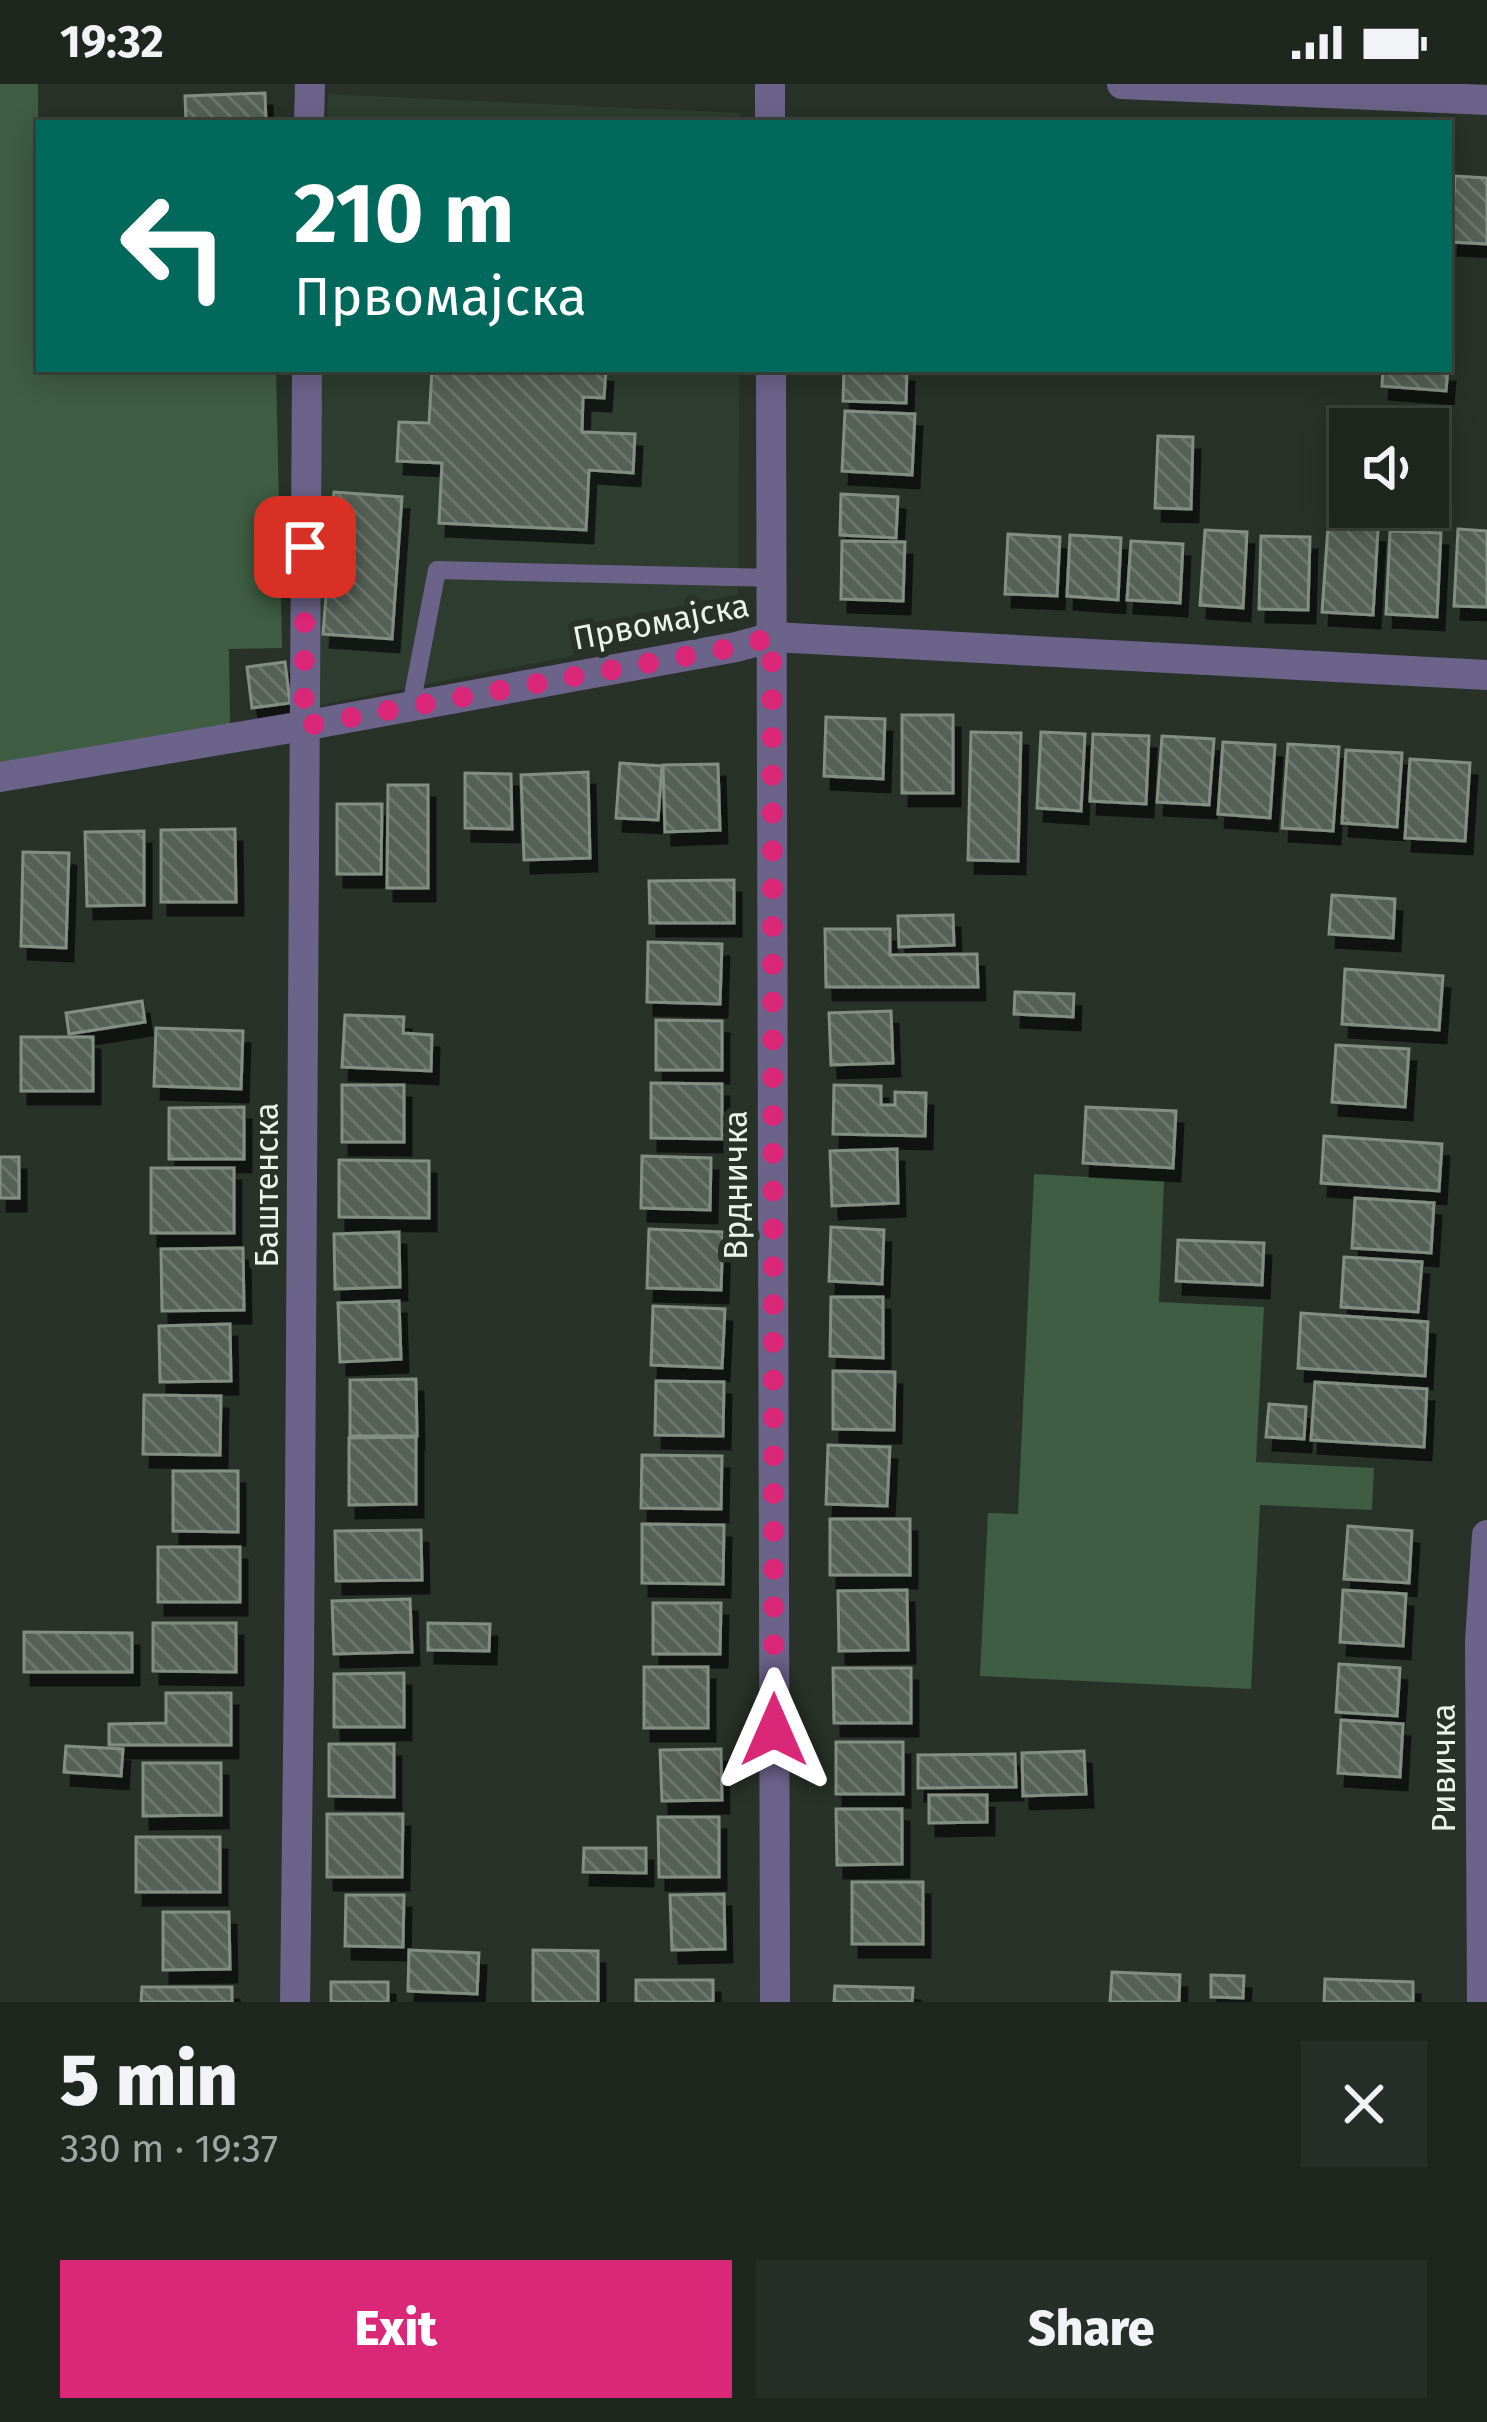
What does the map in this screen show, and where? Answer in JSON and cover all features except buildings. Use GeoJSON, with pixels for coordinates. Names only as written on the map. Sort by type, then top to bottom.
{"type":"FeatureCollection","features":[{"type":"Feature","properties":{"kind":"street"},"geometry":{"type":"LineString","coordinates":[[309,120],[310,84]]}},
{"type":"Feature","properties":{"kind":"street"},"geometry":{"type":"LineString","coordinates":[[770,84],[770,120]]}},
{"type":"Feature","properties":{"kind":"street"},"geometry":{"type":"LineString","coordinates":[[1123,84],[1487,100]]}},
{"type":"Feature","properties":{"kind":"street","name":"Баштенска"},"geometry":{"type":"LineString","coordinates":[[295,2002],[307,372]]}},
{"type":"Feature","properties":{"kind":"street","name":"Врдничка"},"geometry":{"type":"LineString","coordinates":[[771,372],[775,2002]]}},
{"type":"Feature","properties":{"kind":"street","name":"Првомајска"},"geometry":{"type":"LineString","coordinates":[[0,777],[304,726],[772,637],[1487,675]]}},
{"type":"Feature","properties":{"kind":"street","name":"Ривичка"},"geometry":{"type":"LineString","coordinates":[[1483,2002],[1480,1663],[1487,1535]]}},
{"type":"Feature","properties":{"kind":"lane"},"geometry":{"type":"LineString","coordinates":[[411,706],[437,570],[772,578]]}},
{"type":"Feature","properties":{"kind":"shaded area"},"geometry":{"type":"Polygon","coordinates":[[[328,94],[740,113],[740,120],[327,120],[328,94]]]}},
{"type":"Feature","properties":{"kind":"shaded area"},"geometry":{"type":"Polygon","coordinates":[[[320,372],[739,372],[738,623],[310,707],[320,372]]]}},
{"type":"Feature","properties":{"kind":"green space"},"geometry":{"type":"Polygon","coordinates":[[[0,84],[38,84],[36,372],[276,372],[282,648],[229,649],[230,724],[0,762],[0,84]]]}},
{"type":"Feature","properties":{"kind":"green space"},"geometry":{"type":"Polygon","coordinates":[[[1034,1174],[1164,1181],[1159,1302],[1264,1307],[1256,1462],[1374,1468],[1372,1510],[1260,1505],[1251,1689],[980,1676],[988,1513],[1018,1514],[1034,1174]]]}},
{"type":"Feature","properties":{"kind":"route"},"geometry":{"type":"LineString","coordinates":[[305,547],[304,726],[772,637],[774,1730]]}}]}
